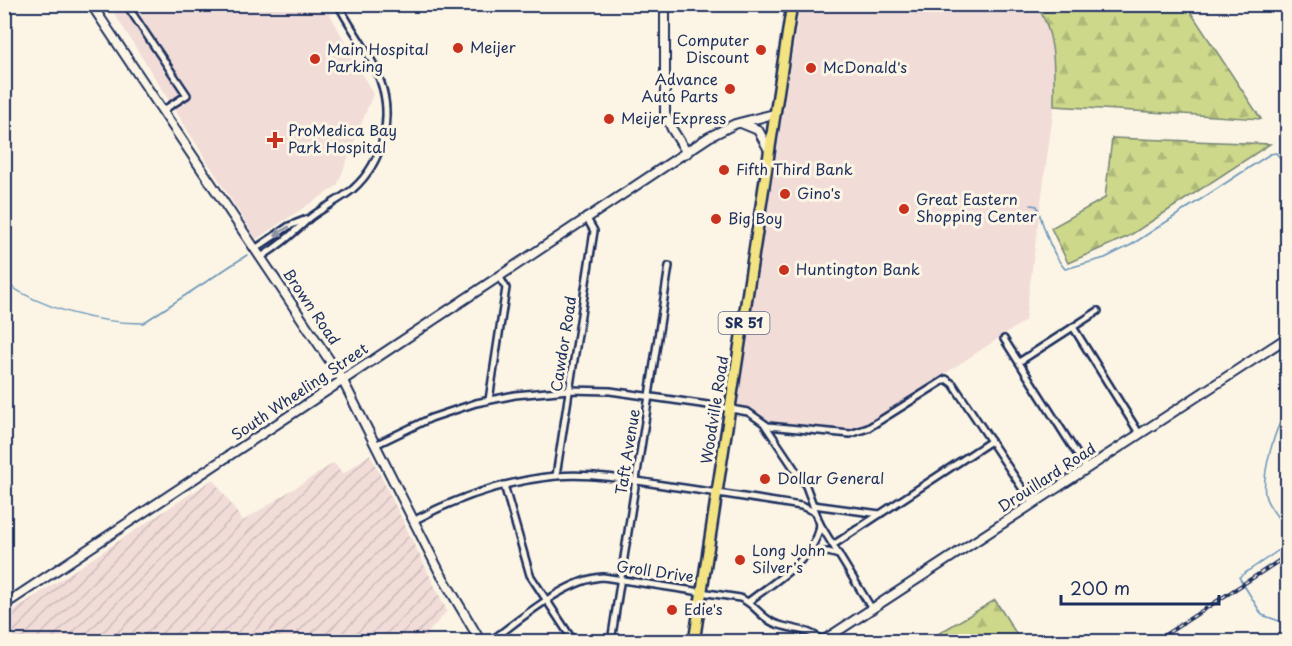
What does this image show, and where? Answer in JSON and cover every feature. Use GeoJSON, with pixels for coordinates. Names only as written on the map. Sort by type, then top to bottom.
{"type":"FeatureCollection","features":[{"type":"Feature","properties":{"kind":"main road","name":"Woodville Road"},"geometry":{"type":"LineString","coordinates":[[694,642],[792,4]]}},
{"type":"Feature","properties":{"kind":"street","name":"Brown Road"},"geometry":{"type":"LineString","coordinates":[[91,4],[342,380],[413,522],[447,586],[481,642]]}},
{"type":"Feature","properties":{"kind":"street"},"geometry":{"type":"LineString","coordinates":[[126,4],[187,95],[162,111]]}},
{"type":"Feature","properties":{"kind":"street"},"geometry":{"type":"LineString","coordinates":[[255,249],[289,226],[311,217],[349,192],[366,175],[382,144],[386,122],[385,98],[378,75],[338,4]]}},
{"type":"Feature","properties":{"kind":"street"},"geometry":{"type":"LineString","coordinates":[[665,4],[665,113],[687,153]]}},
{"type":"Feature","properties":{"kind":"street"},"geometry":{"type":"LineString","coordinates":[[717,6],[729,4]]}},
{"type":"Feature","properties":{"kind":"street","name":"South Wheeling Street"},"geometry":{"type":"LineString","coordinates":[[4,605],[709,137],[739,123],[774,114]]}},
{"type":"Feature","properties":{"kind":"street"},"geometry":{"type":"LineString","coordinates":[[739,123],[758,130],[769,150]]}},
{"type":"Feature","properties":{"kind":"street"},"geometry":{"type":"LineString","coordinates":[[261,257],[290,238],[311,217]]}},
{"type":"Feature","properties":{"kind":"street","name":"Cawdor Road"},"geometry":{"type":"LineString","coordinates":[[556,476],[594,231],[586,217]]}},
{"type":"Feature","properties":{"kind":"street","name":"Taft Avenue"},"geometry":{"type":"LineString","coordinates":[[611,642],[669,266]]}},
{"type":"Feature","properties":{"kind":"street"},"geometry":{"type":"LineString","coordinates":[[489,400],[506,288],[499,276]]}},
{"type":"Feature","properties":{"kind":"street"},"geometry":{"type":"LineString","coordinates":[[1018,362],[1098,311]]}},
{"type":"Feature","properties":{"kind":"street"},"geometry":{"type":"LineString","coordinates":[[1073,327],[1139,433]]}},
{"type":"Feature","properties":{"kind":"street","name":"Drouillard Road"},"geometry":{"type":"LineString","coordinates":[[822,641],[1287,337]]}},
{"type":"Feature","properties":{"kind":"street"},"geometry":{"type":"LineString","coordinates":[[1004,339],[1086,468]]}},
{"type":"Feature","properties":{"kind":"street"},"geometry":{"type":"LineString","coordinates":[[764,424],[841,433],[860,432],[946,379],[953,384],[1032,503]]}},
{"type":"Feature","properties":{"kind":"street"},"geometry":{"type":"LineString","coordinates":[[375,445],[431,418],[489,400],[569,390],[610,391],[751,413],[764,424],[806,486],[819,524],[872,609]]}},
{"type":"Feature","properties":{"kind":"street"},"geometry":{"type":"LineString","coordinates":[[833,545],[992,441]]}},
{"type":"Feature","properties":{"kind":"street"},"geometry":{"type":"LineString","coordinates":[[413,522],[458,500],[504,485],[556,476],[603,476],[635,480],[801,506],[815,512]]}},
{"type":"Feature","properties":{"kind":"street"},"geometry":{"type":"LineString","coordinates":[[504,485],[530,575],[574,642]]}},
{"type":"Feature","properties":{"kind":"street"},"geometry":{"type":"LineString","coordinates":[[813,505],[880,514]]}},
{"type":"Feature","properties":{"kind":"street"},"geometry":{"type":"LineString","coordinates":[[748,602],[805,555],[815,543],[819,524]]}},
{"type":"Feature","properties":{"kind":"street"},"geometry":{"type":"LineString","coordinates":[[805,555],[828,552],[839,555]]}},
{"type":"Feature","properties":{"kind":"street","name":"Groll Drive"},"geometry":{"type":"LineString","coordinates":[[489,642],[547,602],[587,579],[620,579],[740,598],[748,602],[768,621],[811,633],[822,641]]}},
{"type":"Feature","properties":{"kind":"shaded area","name":"ProMedica Bay Park Hospital"},"geometry":{"type":"Polygon","coordinates":[[[109,5],[325,5],[373,94],[337,186],[256,239],[109,5]]]}},
{"type":"Feature","properties":{"kind":"shaded area","name":"Great Eastern Shopping Center"},"geometry":{"type":"Polygon","coordinates":[[[800,5],[1036,5],[1049,32],[1054,59],[1054,106],[1025,321],[865,426],[849,430],[769,422],[736,407],[800,5]]]}},
{"type":"Feature","properties":{"kind":"shaded area"},"geometry":{"type":"Polygon","coordinates":[[[370,454],[447,611],[426,635],[431,641],[5,641],[5,616],[213,479],[243,521],[334,463],[343,474],[370,454]]]}},
{"type":"Feature","properties":{"kind":"green space"},"geometry":{"type":"Polygon","coordinates":[[[1036,5],[1186,5],[1261,119],[1054,106],[1051,41],[1043,16],[1036,5]]]}},
{"type":"Feature","properties":{"kind":"green space"},"geometry":{"type":"Polygon","coordinates":[[[1112,138],[1270,144],[1129,236],[1068,263],[1051,228],[1105,198],[1112,138]]]}},
{"type":"Feature","properties":{"kind":"green space"},"geometry":{"type":"Polygon","coordinates":[[[995,600],[1021,641],[926,641],[995,600]]]}},
{"type":"Feature","properties":{"kind":"waterway"},"geometry":{"type":"LineString","coordinates":[[1031,205],[1037,206],[1051,247],[1065,269],[1105,258],[1131,245],[1270,154],[1276,153],[1288,168]]}},
{"type":"Feature","properties":{"kind":"waterway"},"geometry":{"type":"LineString","coordinates":[[4,282],[36,300],[70,313],[107,320],[143,323],[247,255]]}},
{"type":"Feature","properties":{"kind":"waterway"},"geometry":{"type":"LineString","coordinates":[[1288,409],[1274,438],[1265,486],[1268,504],[1288,531]]}},
{"type":"Feature","properties":{"kind":"waterway"},"geometry":{"type":"LineString","coordinates":[[1288,544],[1239,577],[1262,615],[1288,624]]}},
{"type":"Feature","properties":{"kind":"railway"},"geometry":{"type":"LineString","coordinates":[[1154,642],[1288,555]]}},
{"type":"Feature","properties":{"kind":"place","name":"Meijer"},"geometry":{"type":"Point","coordinates":[458,48]}},
{"type":"Feature","properties":{"kind":"place","name":"Computer Discount"},"geometry":{"type":"Point","coordinates":[761,50]}},
{"type":"Feature","properties":{"kind":"place","name":"Main Hospital Parking"},"geometry":{"type":"Point","coordinates":[315,59]}},
{"type":"Feature","properties":{"kind":"place","name":"McDonald's"},"geometry":{"type":"Point","coordinates":[811,68]}},
{"type":"Feature","properties":{"kind":"place","name":"Advance Auto Parts"},"geometry":{"type":"Point","coordinates":[730,89]}},
{"type":"Feature","properties":{"kind":"place","name":"Meijer Express"},"geometry":{"type":"Point","coordinates":[609,119]}},
{"type":"Feature","properties":{"kind":"place","name":"ProMedica Bay Park Hospital"},"geometry":{"type":"Point","coordinates":[275,140]}},
{"type":"Feature","properties":{"kind":"place","name":"Fifth Third Bank"},"geometry":{"type":"Point","coordinates":[724,170]}},
{"type":"Feature","properties":{"kind":"place","name":"Gino's"},"geometry":{"type":"Point","coordinates":[785,194]}},
{"type":"Feature","properties":{"kind":"place","name":"Great Eastern Shopping Center"},"geometry":{"type":"Point","coordinates":[904,209]}},
{"type":"Feature","properties":{"kind":"place","name":"Big Boy"},"geometry":{"type":"Point","coordinates":[716,219]}},
{"type":"Feature","properties":{"kind":"place","name":"Huntington Bank"},"geometry":{"type":"Point","coordinates":[784,270]}},
{"type":"Feature","properties":{"kind":"place","name":"Dollar General"},"geometry":{"type":"Point","coordinates":[765,479]}},
{"type":"Feature","properties":{"kind":"place","name":"Long John Silver's"},"geometry":{"type":"Point","coordinates":[740,560]}},
{"type":"Feature","properties":{"kind":"place","name":"Edie's"},"geometry":{"type":"Point","coordinates":[672,610]}}]}
